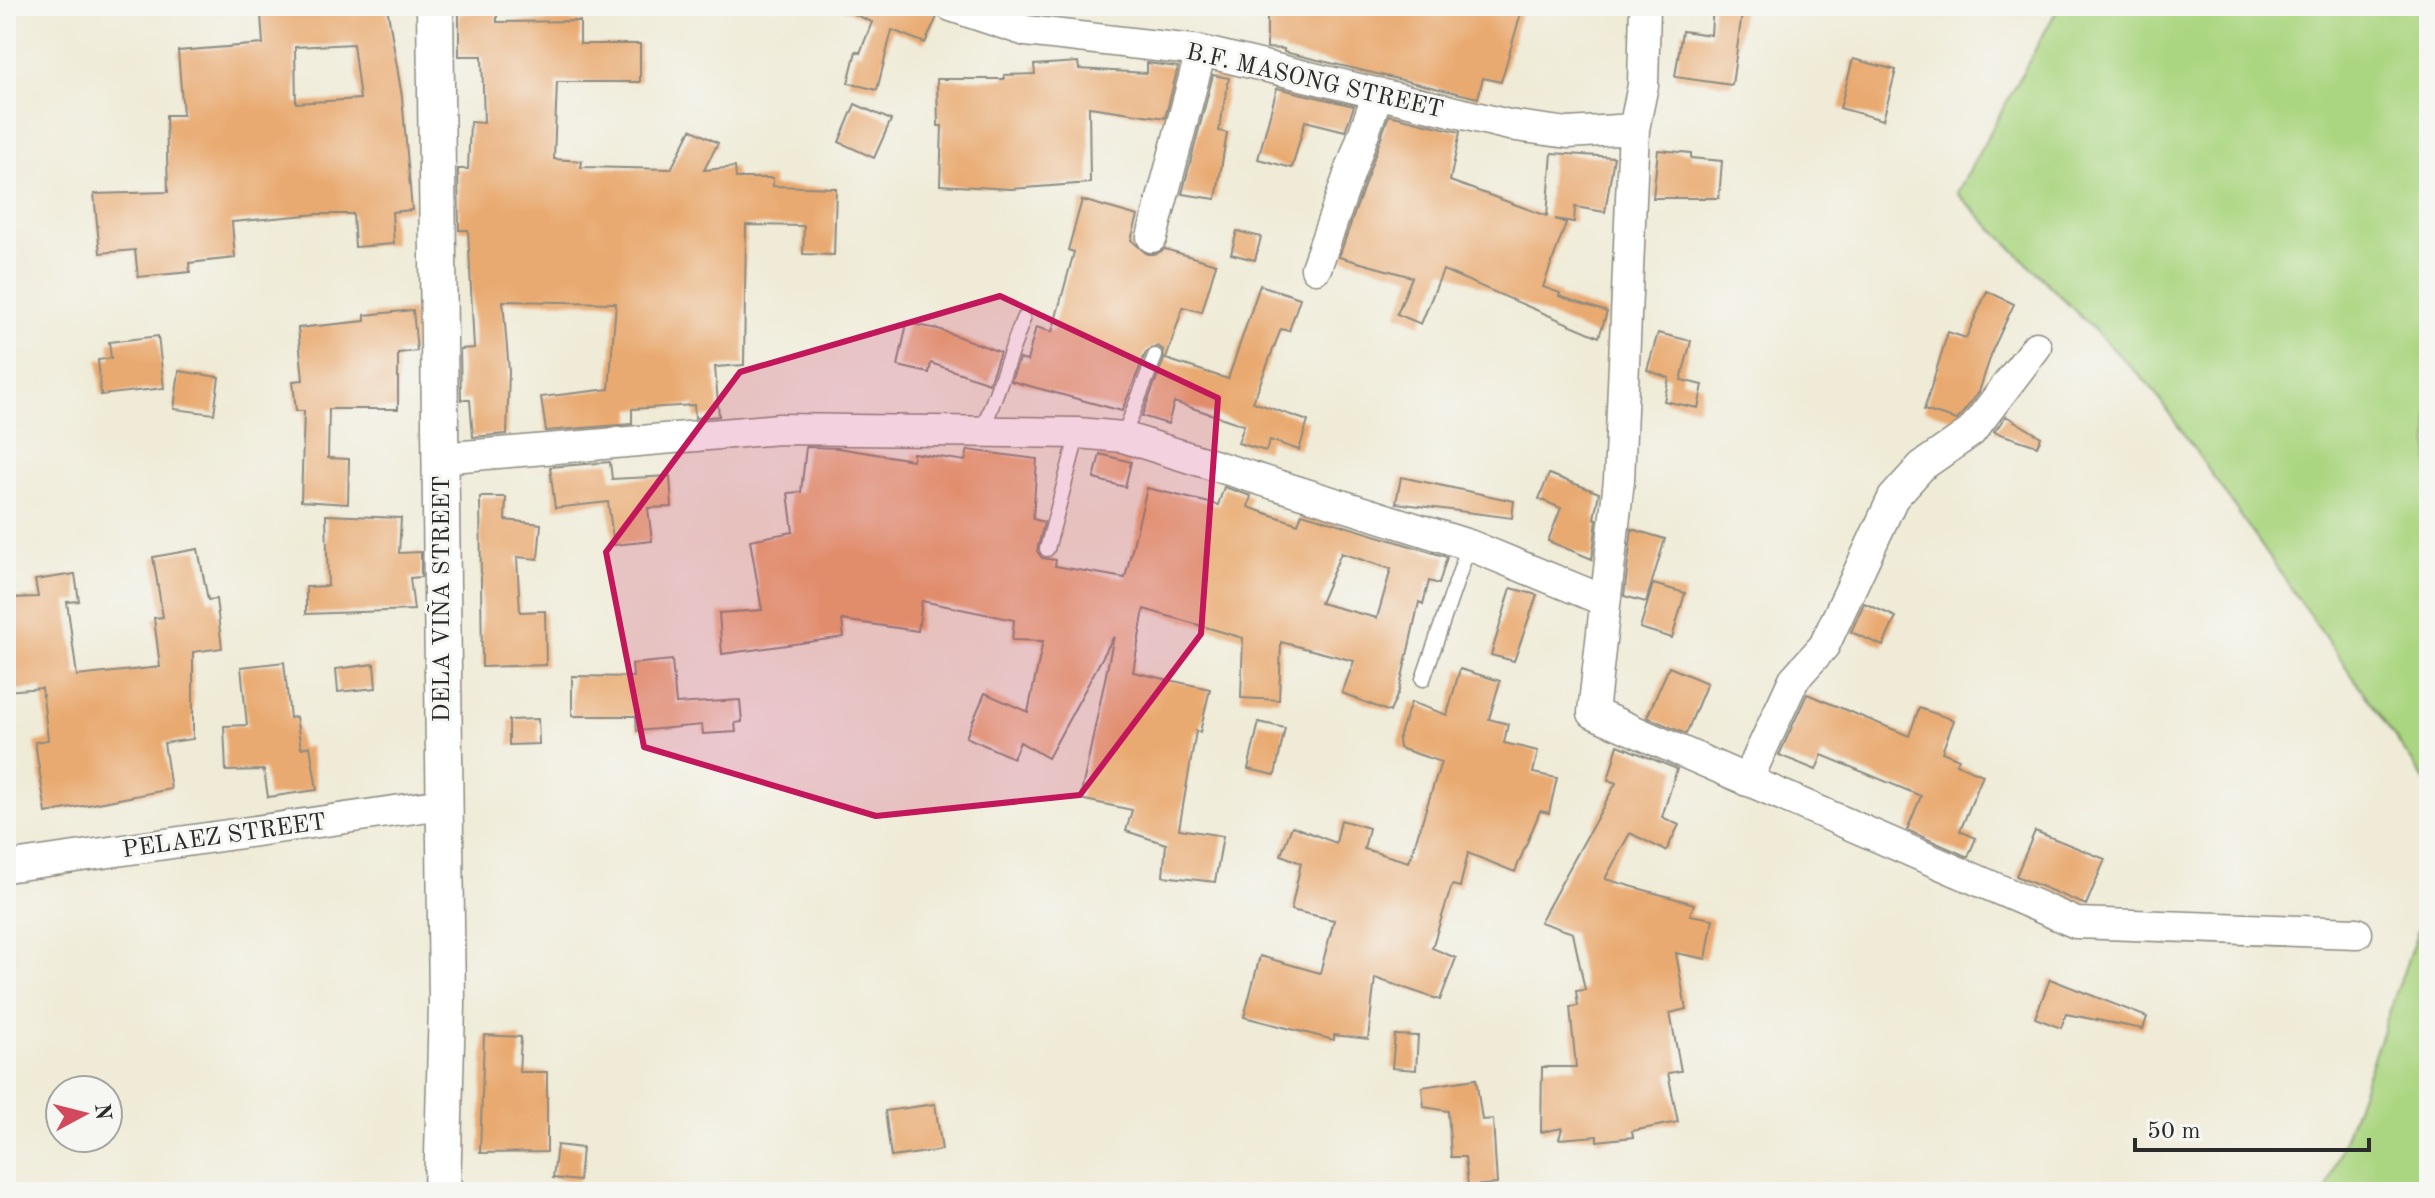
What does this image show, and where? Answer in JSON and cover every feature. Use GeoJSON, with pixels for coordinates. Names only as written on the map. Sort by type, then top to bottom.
{"type":"FeatureCollection","features":[{"type":"Feature","properties":{"kind":"street","name":"DELA VIÑA STREET"},"geometry":{"type":"LineString","coordinates":[[435,6],[447,1005],[442,1192]]}},
{"type":"Feature","properties":{"kind":"street","name":"B.F. MASONG STREET"},"geometry":{"type":"LineString","coordinates":[[951,6],[1026,31],[1201,51],[1509,125],[1568,133],[1634,129]]}},
{"type":"Feature","properties":{"kind":"street"},"geometry":{"type":"LineString","coordinates":[[1645,6],[1643,85],[1634,129],[1619,480],[1603,600],[1593,713],[2076,923],[2357,933]]}},
{"type":"Feature","properties":{"kind":"street"},"geometry":{"type":"LineString","coordinates":[[1152,237],[1201,51]]}},
{"type":"Feature","properties":{"kind":"street"},"geometry":{"type":"LineString","coordinates":[[1316,268],[1378,93]]}},
{"type":"Feature","properties":{"kind":"street"},"geometry":{"type":"LineString","coordinates":[[1747,781],[1794,679],[1824,646],[1893,498],[1922,466],[1971,432],[2036,347]]}},
{"type":"Feature","properties":{"kind":"street"},"geometry":{"type":"LineString","coordinates":[[440,458],[779,429],[1078,433],[1123,437],[1469,545],[1603,600]]}},
{"type":"Feature","properties":{"kind":"street","name":"PELAEZ STREET"},"geometry":{"type":"LineString","coordinates":[[6,867],[443,804]]}},
{"type":"Feature","properties":{"kind":"lane"},"geometry":{"type":"LineString","coordinates":[[982,432],[1023,319]]}},
{"type":"Feature","properties":{"kind":"lane"},"geometry":{"type":"LineString","coordinates":[[1123,437],[1155,356]]}},
{"type":"Feature","properties":{"kind":"lane"},"geometry":{"type":"LineString","coordinates":[[1047,549],[1078,433]]}},
{"type":"Feature","properties":{"kind":"lane"},"geometry":{"type":"LineString","coordinates":[[1423,679],[1469,545]]}},
{"type":"Feature","properties":{"kind":"highlighted area"},"geometry":{"type":"Polygon","coordinates":[[[1000,296],[1218,398],[1201,634],[1080,795],[876,816],[644,747],[606,552],[740,372],[1000,296]]]}},
{"type":"Feature","properties":{"kind":"green space"},"geometry":{"type":"Polygon","coordinates":[[[2059,6],[2429,6],[2429,786],[2150,386],[1957,193],[2059,6]]]}},
{"type":"Feature","properties":{"kind":"green space"},"geometry":{"type":"Polygon","coordinates":[[[2429,899],[2429,1192],[2326,1192],[2429,899]]]}},
{"type":"Feature","properties":{"kind":"building"},"geometry":{"type":"Polygon","coordinates":[[[287,6],[387,6],[402,97],[412,210],[392,212],[394,244],[355,247],[353,214],[318,214],[232,222],[235,258],[189,263],[190,272],[138,277],[135,250],[100,253],[94,194],[168,192],[166,115],[183,115],[178,51],[263,44],[261,15],[287,13],[287,6]],[[353,44],[295,47],[296,103],[360,99],[353,44]]]}},
{"type":"Feature","properties":{"kind":"building"},"geometry":{"type":"Polygon","coordinates":[[[836,6],[933,6],[937,17],[925,43],[892,30],[877,90],[848,83],[856,51],[860,53],[872,22],[836,6]]]}},
{"type":"Feature","properties":{"kind":"building"},"geometry":{"type":"Polygon","coordinates":[[[1267,6],[1523,6],[1501,82],[1483,78],[1478,98],[1284,52],[1284,49],[1267,48],[1267,6]]]}},
{"type":"Feature","properties":{"kind":"building"},"geometry":{"type":"Polygon","coordinates":[[[1713,6],[1743,6],[1732,85],[1675,77],[1682,31],[1711,35],[1713,6]]]}},
{"type":"Feature","properties":{"kind":"building"},"geometry":{"type":"Polygon","coordinates":[[[497,12],[497,22],[580,21],[580,44],[640,44],[640,82],[557,82],[554,159],[582,161],[581,167],[671,169],[691,129],[718,143],[704,170],[735,167],[736,178],[773,178],[773,186],[836,188],[834,255],[803,254],[804,226],[746,225],[744,365],[715,367],[719,416],[695,418],[694,405],[632,409],[632,424],[546,431],[541,397],[609,389],[616,303],[503,301],[509,371],[507,434],[473,437],[470,400],[461,400],[460,349],[474,348],[468,230],[459,230],[458,169],[468,169],[470,122],[484,123],[482,56],[459,56],[459,13],[497,12]]]}},
{"type":"Feature","properties":{"kind":"building"},"geometry":{"type":"Polygon","coordinates":[[[1853,59],[1896,70],[1883,120],[1840,108],[1853,59]]]}},
{"type":"Feature","properties":{"kind":"building"},"geometry":{"type":"Polygon","coordinates":[[[1078,62],[1079,69],[1147,73],[1147,63],[1178,67],[1165,118],[1089,107],[1090,183],[1011,189],[940,185],[942,126],[938,126],[937,79],[1004,79],[1004,75],[1035,74],[1034,65],[1078,62]]]}},
{"type":"Feature","properties":{"kind":"building"},"geometry":{"type":"Polygon","coordinates":[[[1213,75],[1229,78],[1219,131],[1227,133],[1216,199],[1182,194],[1213,75]]]}},
{"type":"Feature","properties":{"kind":"building"},"geometry":{"type":"Polygon","coordinates":[[[1277,88],[1354,106],[1345,131],[1305,121],[1292,168],[1258,159],[1277,88]]]}},
{"type":"Feature","properties":{"kind":"building"},"geometry":{"type":"Polygon","coordinates":[[[855,104],[891,120],[874,158],[839,142],[855,104]]]}},
{"type":"Feature","properties":{"kind":"building"},"geometry":{"type":"Polygon","coordinates":[[[1389,115],[1460,132],[1450,181],[1547,216],[1552,153],[1614,157],[1605,212],[1575,207],[1574,222],[1555,219],[1566,223],[1543,287],[1560,293],[1559,296],[1607,312],[1599,337],[1443,270],[1421,324],[1397,314],[1412,277],[1339,257],[1389,115]]]}},
{"type":"Feature","properties":{"kind":"building"},"geometry":{"type":"Polygon","coordinates":[[[1658,150],[1691,153],[1691,158],[1722,161],[1719,198],[1653,198],[1658,150]]]}},
{"type":"Feature","properties":{"kind":"building"},"geometry":{"type":"Polygon","coordinates":[[[1082,200],[1138,216],[1131,240],[1147,254],[1156,254],[1165,249],[1216,264],[1202,312],[1183,307],[1166,359],[1228,379],[1260,285],[1300,298],[1289,331],[1281,329],[1253,402],[1308,421],[1299,450],[1270,440],[1266,451],[1238,443],[1244,425],[1174,402],[1168,424],[1142,416],[1164,359],[1163,350],[1158,346],[1146,352],[1122,411],[1011,381],[1019,359],[1027,361],[1036,327],[1052,332],[1074,252],[1068,250],[1082,200]]]}},
{"type":"Feature","properties":{"kind":"building"},"geometry":{"type":"Polygon","coordinates":[[[1237,231],[1261,237],[1255,260],[1231,254],[1237,231]]]}},
{"type":"Feature","properties":{"kind":"building"},"geometry":{"type":"Polygon","coordinates":[[[1987,291],[2014,304],[1993,349],[1979,392],[1957,420],[1924,410],[1948,332],[1966,338],[1987,291]]]}},
{"type":"Feature","properties":{"kind":"building"},"geometry":{"type":"Polygon","coordinates":[[[413,310],[417,351],[398,353],[398,409],[329,409],[328,458],[349,459],[348,504],[301,501],[304,411],[296,411],[293,381],[303,380],[298,328],[365,321],[365,315],[413,310]]]}},
{"type":"Feature","properties":{"kind":"building"},"geometry":{"type":"Polygon","coordinates":[[[907,323],[938,329],[1000,352],[989,383],[931,363],[929,373],[898,366],[907,323]]]}},
{"type":"Feature","properties":{"kind":"building"},"geometry":{"type":"Polygon","coordinates":[[[1658,333],[1691,341],[1681,380],[1703,385],[1698,408],[1664,401],[1669,378],[1647,370],[1658,333]]]}},
{"type":"Feature","properties":{"kind":"building"},"geometry":{"type":"Polygon","coordinates":[[[158,336],[164,388],[101,395],[98,360],[111,358],[109,342],[158,336]]]}},
{"type":"Feature","properties":{"kind":"building"},"geometry":{"type":"Polygon","coordinates":[[[179,371],[219,377],[214,414],[174,409],[179,371]]]}},
{"type":"Feature","properties":{"kind":"building"},"geometry":{"type":"Polygon","coordinates":[[[2006,416],[2041,437],[2037,446],[1994,432],[2006,416]]]}},
{"type":"Feature","properties":{"kind":"building"},"geometry":{"type":"Polygon","coordinates":[[[806,447],[838,448],[913,460],[913,453],[965,461],[968,450],[1037,459],[1033,519],[1044,522],[1037,551],[1042,558],[1056,560],[1055,566],[1125,578],[1147,488],[1218,505],[1224,487],[1251,496],[1248,507],[1298,524],[1302,513],[1447,557],[1439,584],[1429,581],[1423,604],[1419,602],[1399,691],[1390,712],[1342,693],[1354,661],[1281,642],[1279,700],[1241,698],[1243,638],[1144,609],[1133,672],[1210,689],[1200,732],[1196,731],[1179,829],[1223,836],[1215,882],[1163,876],[1166,844],[1126,831],[1132,810],[1080,799],[1114,636],[1048,758],[1020,742],[1013,758],[966,737],[985,693],[1028,712],[1043,641],[1012,640],[1014,620],[922,601],[918,631],[842,620],[844,637],[722,654],[719,613],[762,610],[750,540],[793,532],[788,493],[801,492],[806,447]],[[1341,553],[1320,603],[1377,618],[1391,569],[1341,553]]]}},
{"type":"Feature","properties":{"kind":"building"},"geometry":{"type":"Polygon","coordinates":[[[1100,454],[1131,462],[1125,487],[1094,479],[1100,454]]]}},
{"type":"Feature","properties":{"kind":"building"},"geometry":{"type":"Polygon","coordinates":[[[610,462],[612,479],[670,476],[672,507],[648,508],[652,541],[614,545],[608,502],[555,508],[550,467],[610,462]]]}},
{"type":"Feature","properties":{"kind":"building"},"geometry":{"type":"Polygon","coordinates":[[[1549,474],[1599,493],[1592,559],[1548,541],[1561,508],[1539,499],[1549,474]]]}},
{"type":"Feature","properties":{"kind":"building"},"geometry":{"type":"Polygon","coordinates":[[[1401,477],[1514,501],[1512,518],[1396,503],[1401,477]]]}},
{"type":"Feature","properties":{"kind":"building"},"geometry":{"type":"Polygon","coordinates":[[[480,497],[506,497],[505,520],[541,524],[538,559],[517,557],[520,612],[545,611],[546,665],[482,667],[480,497]]]}},
{"type":"Feature","properties":{"kind":"building"},"geometry":{"type":"Polygon","coordinates":[[[326,515],[401,518],[399,553],[421,552],[421,577],[410,578],[414,610],[306,614],[306,587],[328,586],[326,515]]]}},
{"type":"Feature","properties":{"kind":"building"},"geometry":{"type":"Polygon","coordinates":[[[1632,529],[1665,539],[1646,602],[1624,596],[1632,529]]]}},
{"type":"Feature","properties":{"kind":"building"},"geometry":{"type":"Polygon","coordinates":[[[198,549],[208,600],[216,599],[222,648],[193,652],[193,739],[164,743],[171,789],[46,813],[35,742],[48,740],[42,688],[6,691],[6,641],[12,641],[9,598],[38,597],[35,580],[75,574],[79,601],[67,602],[77,676],[160,667],[154,618],[163,617],[153,557],[198,549]]]}},
{"type":"Feature","properties":{"kind":"building"},"geometry":{"type":"Polygon","coordinates":[[[1653,584],[1685,593],[1672,638],[1640,628],[1653,584]]]}},
{"type":"Feature","properties":{"kind":"building"},"geometry":{"type":"Polygon","coordinates":[[[1511,588],[1537,595],[1514,661],[1491,655],[1511,588]]]}},
{"type":"Feature","properties":{"kind":"building"},"geometry":{"type":"Polygon","coordinates":[[[1864,603],[1896,617],[1883,646],[1851,632],[1864,603]]]}},
{"type":"Feature","properties":{"kind":"building"},"geometry":{"type":"Polygon","coordinates":[[[672,660],[676,704],[740,700],[742,722],[735,723],[736,732],[703,734],[702,725],[637,731],[636,716],[572,716],[572,676],[633,677],[632,664],[672,660]]]}},
{"type":"Feature","properties":{"kind":"building"},"geometry":{"type":"Polygon","coordinates":[[[284,662],[290,718],[296,717],[301,748],[310,746],[317,790],[268,797],[264,770],[226,771],[224,726],[247,725],[241,667],[284,662]]]}},
{"type":"Feature","properties":{"kind":"building"},"geometry":{"type":"Polygon","coordinates":[[[374,664],[376,688],[338,692],[336,669],[374,664]]]}},
{"type":"Feature","properties":{"kind":"building"},"geometry":{"type":"Polygon","coordinates":[[[1669,667],[1707,683],[1686,734],[1647,717],[1669,667]]]}},
{"type":"Feature","properties":{"kind":"building"},"geometry":{"type":"Polygon","coordinates":[[[1460,669],[1500,681],[1489,719],[1508,724],[1504,743],[1538,751],[1533,773],[1557,778],[1549,813],[1540,811],[1515,872],[1468,853],[1460,887],[1452,885],[1432,948],[1456,958],[1440,1000],[1375,978],[1368,1039],[1334,1035],[1334,1040],[1244,1017],[1260,956],[1320,973],[1334,920],[1291,910],[1301,863],[1281,855],[1292,826],[1336,843],[1341,820],[1369,828],[1364,849],[1409,862],[1441,762],[1399,748],[1398,740],[1411,702],[1447,715],[1460,669]]]}},
{"type":"Feature","properties":{"kind":"building"},"geometry":{"type":"Polygon","coordinates":[[[1807,694],[1909,736],[1919,708],[1954,720],[1942,752],[1959,759],[1956,764],[1983,775],[1960,831],[1976,838],[1968,857],[1907,830],[1921,796],[1822,755],[1816,770],[1779,755],[1807,694]]]}},
{"type":"Feature","properties":{"kind":"building"},"geometry":{"type":"Polygon","coordinates":[[[538,719],[539,744],[509,745],[509,720],[538,719]]]}},
{"type":"Feature","properties":{"kind":"building"},"geometry":{"type":"Polygon","coordinates":[[[1259,722],[1285,728],[1275,775],[1248,769],[1259,722]]]}},
{"type":"Feature","properties":{"kind":"building"},"geometry":{"type":"Polygon","coordinates":[[[1618,745],[1677,769],[1662,817],[1679,825],[1666,851],[1630,833],[1605,879],[1694,904],[1690,915],[1713,919],[1706,959],[1676,953],[1686,1009],[1670,1013],[1681,1071],[1668,1073],[1678,1122],[1632,1131],[1633,1137],[1597,1141],[1597,1136],[1559,1139],[1562,1128],[1541,1132],[1542,1067],[1576,1067],[1570,1007],[1578,1006],[1576,991],[1585,990],[1573,933],[1540,922],[1616,783],[1608,780],[1618,745]]]}},
{"type":"Feature","properties":{"kind":"building"},"geometry":{"type":"Polygon","coordinates":[[[2035,831],[2105,859],[2086,905],[2016,876],[2035,831]]]}},
{"type":"Feature","properties":{"kind":"building"},"geometry":{"type":"Polygon","coordinates":[[[2050,979],[2147,1017],[2143,1029],[2066,1014],[2061,1028],[2035,1018],[2050,979]]]}},
{"type":"Feature","properties":{"kind":"building"},"geometry":{"type":"Polygon","coordinates":[[[484,1035],[521,1037],[519,1072],[547,1072],[547,1152],[480,1153],[484,1035]]]}},
{"type":"Feature","properties":{"kind":"building"},"geometry":{"type":"Polygon","coordinates":[[[1395,1035],[1418,1036],[1416,1070],[1392,1068],[1395,1035]]]}},
{"type":"Feature","properties":{"kind":"building"},"geometry":{"type":"Polygon","coordinates":[[[1476,1079],[1482,1120],[1493,1119],[1497,1184],[1468,1186],[1465,1157],[1451,1157],[1448,1111],[1424,1107],[1422,1087],[1476,1079]]]}},
{"type":"Feature","properties":{"kind":"building"},"geometry":{"type":"Polygon","coordinates":[[[935,1104],[942,1150],[891,1157],[885,1111],[935,1104]]]}},
{"type":"Feature","properties":{"kind":"building"},"geometry":{"type":"Polygon","coordinates":[[[557,1145],[582,1148],[579,1181],[553,1178],[557,1145]]]}}]}
